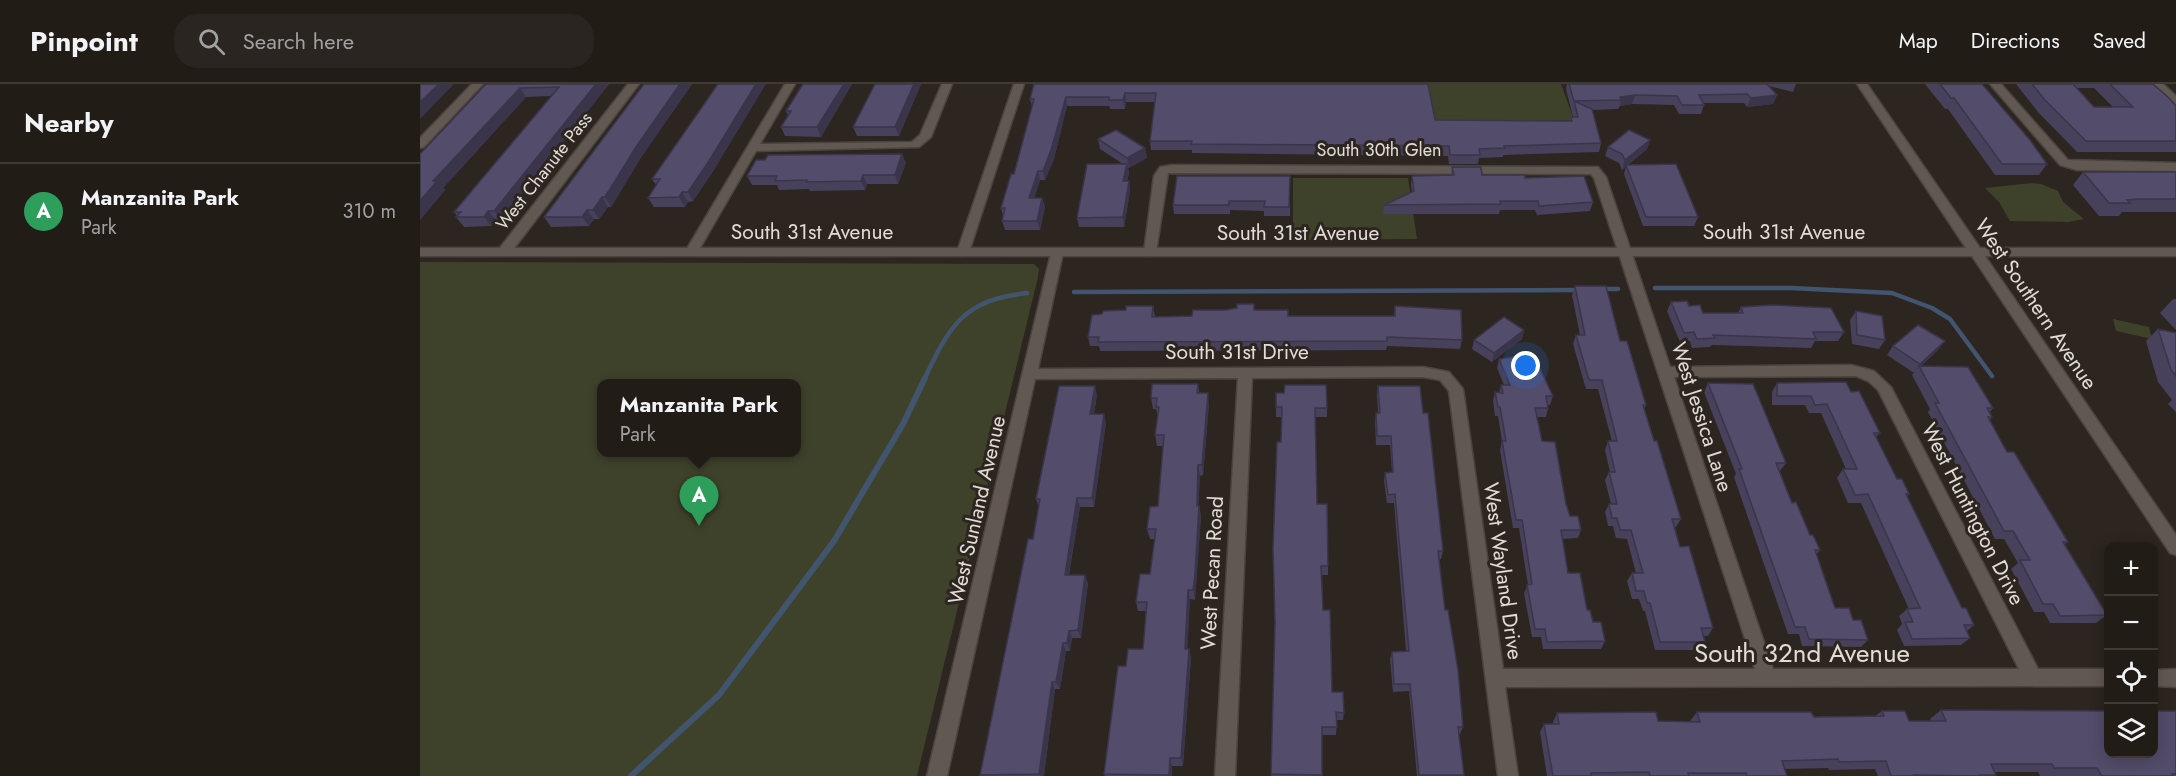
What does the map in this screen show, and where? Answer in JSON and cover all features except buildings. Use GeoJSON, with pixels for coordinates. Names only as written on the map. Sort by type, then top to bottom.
{"type":"FeatureCollection","features":[{"type":"Feature","properties":{"kind":"street"},"geometry":{"type":"LineString","coordinates":[[420,145],[478,84]]}},
{"type":"Feature","properties":{"kind":"street","name":"West Chanute Pass"},"geometry":{"type":"LineString","coordinates":[[504,252],[634,84]]}},
{"type":"Feature","properties":{"kind":"street"},"geometry":{"type":"LineString","coordinates":[[691,252],[790,84]]}},
{"type":"Feature","properties":{"kind":"street"},"geometry":{"type":"LineString","coordinates":[[752,148],[915,145],[925,137],[947,84]]}},
{"type":"Feature","properties":{"kind":"street"},"geometry":{"type":"LineString","coordinates":[[963,252],[1019,84]]}},
{"type":"Feature","properties":{"kind":"street","name":"West Southern Avenue"},"geometry":{"type":"LineString","coordinates":[[1862,84],[2176,548]]}},
{"type":"Feature","properties":{"kind":"street"},"geometry":{"type":"LineString","coordinates":[[1995,84],[2064,163],[2077,166],[2176,167]]}},
{"type":"Feature","properties":{"kind":"street"},"geometry":{"type":"LineString","coordinates":[[2157,84],[2176,102]]}},
{"type":"Feature","properties":{"kind":"street","name":"South 30th Glen"},"geometry":{"type":"LineString","coordinates":[[1150,252],[1160,176],[1164,170],[1581,168],[1594,170]]}},
{"type":"Feature","properties":{"kind":"street","name":"West Jessica Lane"},"geometry":{"type":"LineString","coordinates":[[1594,170],[1600,177],[1767,679]]}},
{"type":"Feature","properties":{"kind":"street","name":"South 31st Avenue"},"geometry":{"type":"LineString","coordinates":[[420,252],[2176,252]]}},
{"type":"Feature","properties":{"kind":"street","name":"West Sunland Avenue"},"geometry":{"type":"LineString","coordinates":[[938,776],[1057,253]]}},
{"type":"Feature","properties":{"kind":"street","name":"West Huntington Drive"},"geometry":{"type":"LineString","coordinates":[[1665,372],[1851,370],[1868,374],[1884,387],[2033,679]]}},
{"type":"Feature","properties":{"kind":"street","name":"South 31st Drive"},"geometry":{"type":"LineString","coordinates":[[1030,374],[1423,372],[1444,376]]}},
{"type":"Feature","properties":{"kind":"street","name":"West Pecan Road"},"geometry":{"type":"LineString","coordinates":[[1225,776],[1245,373]]}},
{"type":"Feature","properties":{"kind":"street","name":"West Wayland Drive"},"geometry":{"type":"LineString","coordinates":[[1444,376],[1456,389],[1509,776]]}},
{"type":"Feature","properties":{"kind":"street","name":"South 32nd Avenue"},"geometry":{"type":"LineString","coordinates":[[1495,678],[2104,678]]}},
{"type":"Feature","properties":{"kind":"street"},"geometry":{"type":"LineString","coordinates":[[2158,678],[2176,678]]}},
{"type":"Feature","properties":{"kind":"green space"},"geometry":{"type":"Polygon","coordinates":[[[1426,84],[1561,84],[1574,120],[1432,120],[1426,84]]]}},
{"type":"Feature","properties":{"kind":"green space"},"geometry":{"type":"Polygon","coordinates":[[[1293,178],[1408,178],[1417,239],[1293,240],[1293,178]]]}},
{"type":"Feature","properties":{"kind":"green space"},"geometry":{"type":"Polygon","coordinates":[[[2032,183],[2058,191],[2063,202],[2084,219],[2069,222],[2010,221],[1999,202],[1985,188],[2032,183]]]}},
{"type":"Feature","properties":{"kind":"green space"},"geometry":{"type":"Polygon","coordinates":[[[420,262],[1034,264],[1039,269],[917,776],[420,776],[420,262]]]}},
{"type":"Feature","properties":{"kind":"green space"},"geometry":{"type":"Polygon","coordinates":[[[2113,319],[2149,327],[2152,339],[2116,331],[2113,319]]]}},
{"type":"Feature","properties":{"kind":"waterway"},"geometry":{"type":"LineString","coordinates":[[1655,288],[1791,288],[1892,293],[1932,308],[1950,319],[1992,376]]}},
{"type":"Feature","properties":{"kind":"waterway"},"geometry":{"type":"LineString","coordinates":[[1601,289],[1618,289]]}},
{"type":"Feature","properties":{"kind":"waterway"},"geometry":{"type":"LineString","coordinates":[[1074,292],[1580,290]]}},
{"type":"Feature","properties":{"kind":"waterway"},"geometry":{"type":"LineString","coordinates":[[925,378],[942,344],[961,318],[988,302],[1005,296],[1027,293]]}},
{"type":"Feature","properties":{"kind":"waterway"},"geometry":{"type":"LineString","coordinates":[[631,776],[719,695],[834,541],[903,424],[925,378]]}},
{"type":"Feature","properties":{"kind":"place","name":"Manzanita Park"},"geometry":{"type":"Point","coordinates":[699,526]}}]}
